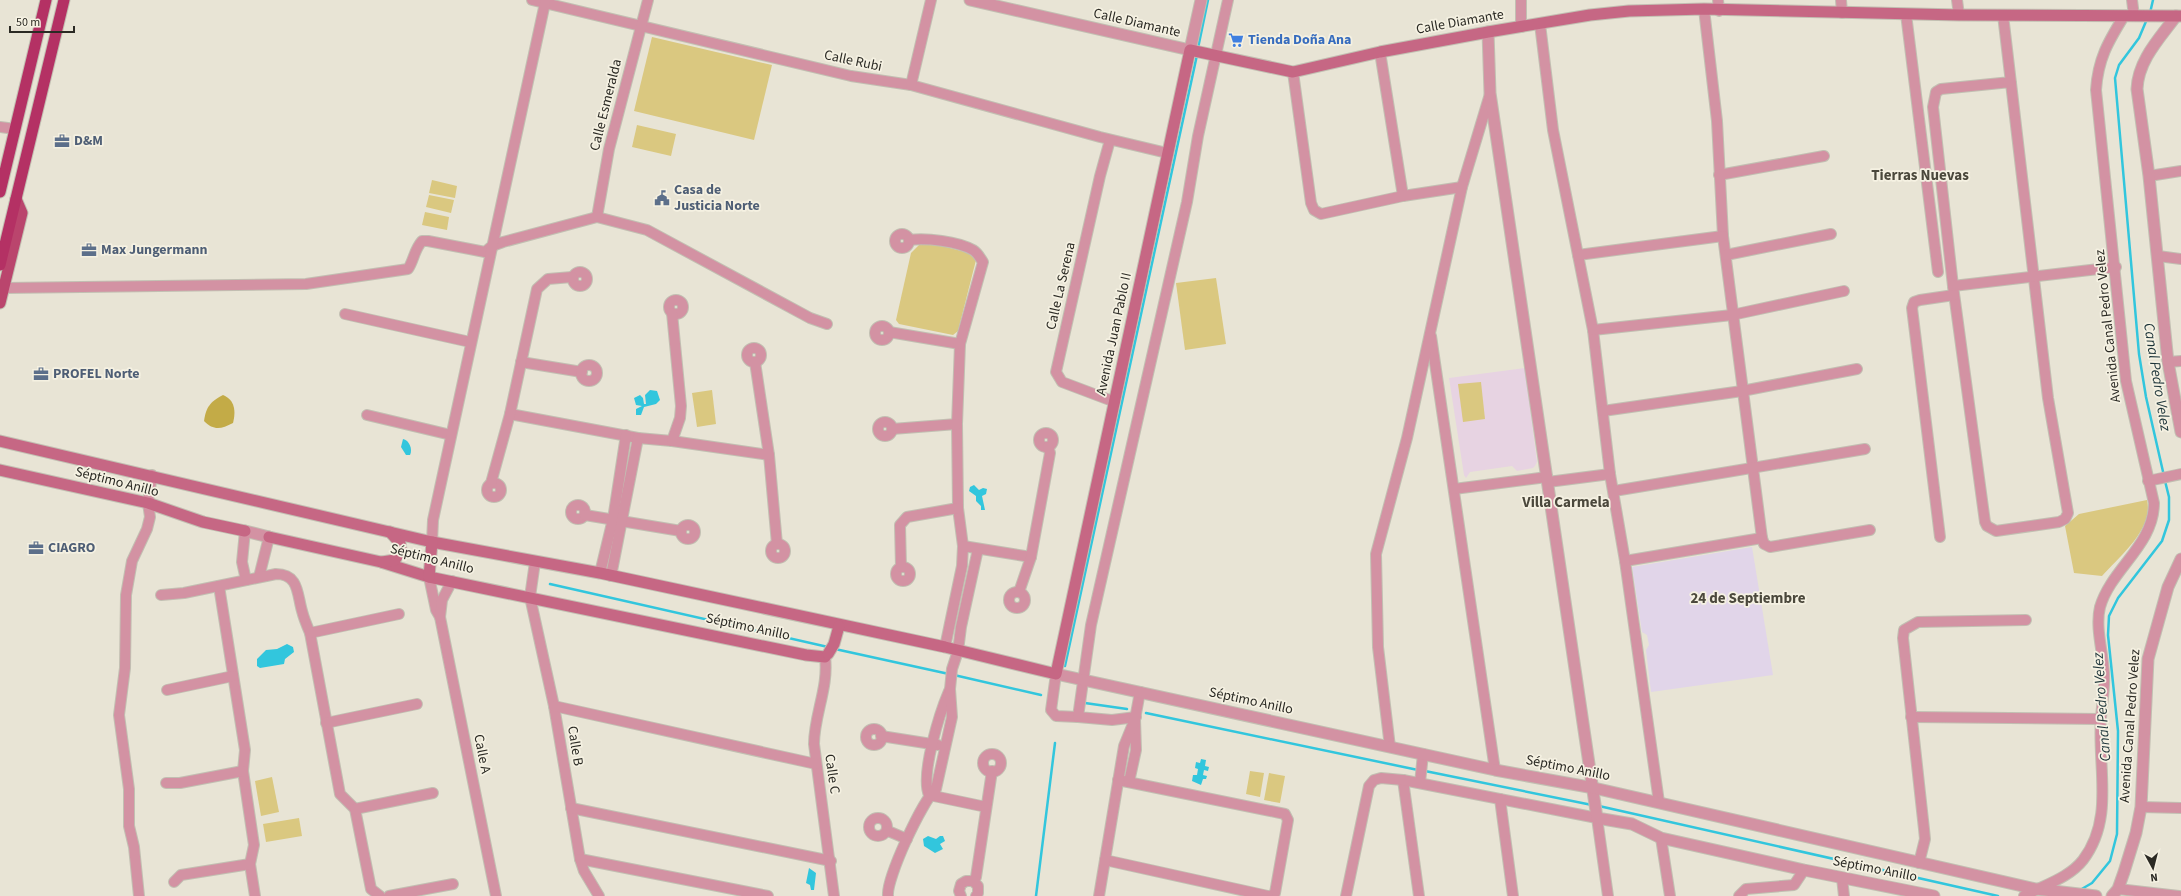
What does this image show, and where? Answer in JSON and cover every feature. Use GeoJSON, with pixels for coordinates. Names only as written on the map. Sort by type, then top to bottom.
{"type":"FeatureCollection","features":[{"type":"Feature","properties":{"kind":"highway"},"geometry":{"type":"LineString","coordinates":[[0,192],[46,0]]}},
{"type":"Feature","properties":{"kind":"highway"},"geometry":{"type":"LineString","coordinates":[[0,266],[64,0]]}},
{"type":"Feature","properties":{"kind":"main road","name":"Calle Diamante"},"geometry":{"type":"LineString","coordinates":[[1196,52],[1293,72],[1380,52],[1590,15],[1629,11],[1704,9],[1719,5],[1842,13],[2179,16]]}},
{"type":"Feature","properties":{"kind":"main road","name":"Avenida Juan Pablo II"},"geometry":{"type":"LineString","coordinates":[[1056,674],[1167,153],[1196,52]]}},
{"type":"Feature","properties":{"kind":"main road"},"geometry":{"type":"LineString","coordinates":[[0,303],[22,214],[16,199]]}},
{"type":"Feature","properties":{"kind":"main road","name":"Séptimo Anillo"},"geometry":{"type":"LineString","coordinates":[[0,441],[152,475],[432,542],[600,573],[839,626],[945,647],[1056,674]]}},
{"type":"Feature","properties":{"kind":"main road","name":"Séptimo Anillo"},"geometry":{"type":"LineString","coordinates":[[0,470],[148,503],[203,522],[245,531]]}},
{"type":"Feature","properties":{"kind":"main road"},"geometry":{"type":"LineString","coordinates":[[381,562],[395,560],[401,550],[400,543],[390,532]]}},
{"type":"Feature","properties":{"kind":"main road","name":"Séptimo Anillo"},"geometry":{"type":"LineString","coordinates":[[269,537],[381,562],[429,577],[806,655],[829,652]]}},
{"type":"Feature","properties":{"kind":"main road"},"geometry":{"type":"LineString","coordinates":[[429,577],[432,542]]}},
{"type":"Feature","properties":{"kind":"main road"},"geometry":{"type":"LineString","coordinates":[[829,652],[839,626]]}},
{"type":"Feature","properties":{"kind":"street","name":"Calle Rubi"},"geometry":{"type":"LineString","coordinates":[[532,0],[850,76],[911,85],[1110,140],[1167,153]]}},
{"type":"Feature","properties":{"kind":"street","name":"Calle Esmeralda"},"geometry":{"type":"LineString","coordinates":[[597,217],[609,149],[648,0]]}},
{"type":"Feature","properties":{"kind":"street"},"geometry":{"type":"LineString","coordinates":[[911,85],[931,0]]}},
{"type":"Feature","properties":{"kind":"street","name":"Calle Diamante"},"geometry":{"type":"LineString","coordinates":[[970,0],[1196,52]]}},
{"type":"Feature","properties":{"kind":"street","name":"Avenida Juan Pablo II"},"geometry":{"type":"LineString","coordinates":[[1196,52],[1201,0]]}},
{"type":"Feature","properties":{"kind":"street"},"geometry":{"type":"LineString","coordinates":[[1078,717],[1082,680],[1091,625],[1186,202],[1198,136],[1228,0]]}},
{"type":"Feature","properties":{"kind":"street"},"geometry":{"type":"LineString","coordinates":[[1521,0],[1521,27]]}},
{"type":"Feature","properties":{"kind":"street"},"geometry":{"type":"LineString","coordinates":[[1841,0],[1842,13]]}},
{"type":"Feature","properties":{"kind":"street"},"geometry":{"type":"LineString","coordinates":[[1957,0],[1959,15]]}},
{"type":"Feature","properties":{"kind":"street"},"geometry":{"type":"LineString","coordinates":[[2132,0],[2132,16]]}},
{"type":"Feature","properties":{"kind":"street"},"geometry":{"type":"LineString","coordinates":[[432,542],[432,520],[545,3]]}},
{"type":"Feature","properties":{"kind":"street"},"geometry":{"type":"LineString","coordinates":[[1704,9],[1717,121],[1723,236],[1762,538],[1764,544],[1770,547],[1870,530]]}},
{"type":"Feature","properties":{"kind":"street"},"geometry":{"type":"LineString","coordinates":[[1906,14],[1938,272]]}},
{"type":"Feature","properties":{"kind":"street"},"geometry":{"type":"LineString","coordinates":[[2003,15],[2011,82],[2034,276],[2048,398],[2068,505],[2068,512],[2065,519],[2059,522],[2001,531],[1991,529],[1985,522],[1954,290],[1934,99],[1936,92],[1941,89],[2011,82]]}},
{"type":"Feature","properties":{"kind":"street","name":"Avenida Canal Pedro Velez"},"geometry":{"type":"LineString","coordinates":[[2024,896],[2073,870],[2091,847],[2098,833],[2103,797],[2100,719],[2104,680],[2099,622],[2100,608],[2112,582],[2151,525],[2154,504],[2151,480],[2126,381],[2116,267],[2096,90],[2098,69],[2104,49],[2132,16]]}},
{"type":"Feature","properties":{"kind":"street"},"geometry":{"type":"LineString","coordinates":[[2179,16],[2141,65],[2137,78],[2138,101],[2149,176],[2158,256],[2168,362],[2181,432]]}},
{"type":"Feature","properties":{"kind":"street"},"geometry":{"type":"LineString","coordinates":[[1540,24],[1553,130],[1593,330],[1610,474],[1626,561],[1659,802]]}},
{"type":"Feature","properties":{"kind":"street"},"geometry":{"type":"LineString","coordinates":[[1488,32],[1490,93],[1594,788],[1608,896]]}},
{"type":"Feature","properties":{"kind":"street"},"geometry":{"type":"LineString","coordinates":[[1380,52],[1403,196]]}},
{"type":"Feature","properties":{"kind":"street"},"geometry":{"type":"LineString","coordinates":[[1293,72],[1311,203],[1314,210],[1321,214],[1403,196],[1462,187]]}},
{"type":"Feature","properties":{"kind":"street"},"geometry":{"type":"LineString","coordinates":[[1390,747],[1378,647],[1376,554],[1406,438],[1462,187],[1490,93]]}},
{"type":"Feature","properties":{"kind":"street"},"geometry":{"type":"LineString","coordinates":[[0,127],[15,129]]}},
{"type":"Feature","properties":{"kind":"street","name":"Calle La Serena"},"geometry":{"type":"LineString","coordinates":[[1110,140],[1100,176],[1056,372],[1062,382],[1114,402]]}},
{"type":"Feature","properties":{"kind":"street"},"geometry":{"type":"LineString","coordinates":[[1719,175],[1824,156]]}},
{"type":"Feature","properties":{"kind":"street"},"geometry":{"type":"LineString","coordinates":[[2149,176],[2181,171]]}},
{"type":"Feature","properties":{"kind":"street"},"geometry":{"type":"LineString","coordinates":[[4,288],[306,284],[408,269],[412,263],[417,247],[422,241],[485,252],[492,246],[597,217],[647,230],[810,318],[827,324]]}},
{"type":"Feature","properties":{"kind":"street"},"geometry":{"type":"LineString","coordinates":[[1726,255],[1831,234]]}},
{"type":"Feature","properties":{"kind":"street"},"geometry":{"type":"LineString","coordinates":[[1578,255],[1723,236]]}},
{"type":"Feature","properties":{"kind":"street"},"geometry":{"type":"LineString","coordinates":[[909,240],[932,239],[968,248],[975,251],[983,262],[960,344],[957,424],[958,508],[963,546],[962,566],[945,647]]}},
{"type":"Feature","properties":{"kind":"street"},"geometry":{"type":"LineString","coordinates":[[2158,256],[2181,259]]}},
{"type":"Feature","properties":{"kind":"street"},"geometry":{"type":"LineString","coordinates":[[1940,537],[1912,308],[1914,302],[1954,290],[2034,276],[2116,267]]}},
{"type":"Feature","properties":{"kind":"street"},"geometry":{"type":"LineString","coordinates":[[491,483],[510,414],[538,289],[548,280],[572,277]]}},
{"type":"Feature","properties":{"kind":"street"},"geometry":{"type":"LineString","coordinates":[[1593,330],[1732,315],[1844,291]]}},
{"type":"Feature","properties":{"kind":"street"},"geometry":{"type":"LineString","coordinates":[[672,313],[681,406],[680,418],[672,441]]}},
{"type":"Feature","properties":{"kind":"street"},"geometry":{"type":"LineString","coordinates":[[346,314],[470,342]]}},
{"type":"Feature","properties":{"kind":"street"},"geometry":{"type":"LineString","coordinates":[[1430,330],[1495,770]]}},
{"type":"Feature","properties":{"kind":"street"},"geometry":{"type":"LineString","coordinates":[[889,332],[960,344]]}},
{"type":"Feature","properties":{"kind":"street"},"geometry":{"type":"LineString","coordinates":[[2168,362],[2181,361]]}},
{"type":"Feature","properties":{"kind":"street"},"geometry":{"type":"LineString","coordinates":[[521,362],[582,372]]}},
{"type":"Feature","properties":{"kind":"street"},"geometry":{"type":"LineString","coordinates":[[755,362],[768,455],[777,544]]}},
{"type":"Feature","properties":{"kind":"street"},"geometry":{"type":"LineString","coordinates":[[1603,410],[1742,391],[1857,369]]}},
{"type":"Feature","properties":{"kind":"street"},"geometry":{"type":"LineString","coordinates":[[510,414],[638,438],[672,441],[768,455]]}},
{"type":"Feature","properties":{"kind":"street"},"geometry":{"type":"LineString","coordinates":[[367,415],[451,435]]}},
{"type":"Feature","properties":{"kind":"street"},"geometry":{"type":"LineString","coordinates":[[892,429],[957,424]]}},
{"type":"Feature","properties":{"kind":"street"},"geometry":{"type":"LineString","coordinates":[[600,573],[613,519],[626,435]]}},
{"type":"Feature","properties":{"kind":"street"},"geometry":{"type":"LineString","coordinates":[[611,576],[623,521],[638,438]]}},
{"type":"Feature","properties":{"kind":"street"},"geometry":{"type":"LineString","coordinates":[[1019,592],[1031,557],[1050,453],[1048,447]]}},
{"type":"Feature","properties":{"kind":"street"},"geometry":{"type":"LineString","coordinates":[[1614,491],[1865,449]]}},
{"type":"Feature","properties":{"kind":"street"},"geometry":{"type":"LineString","coordinates":[[1454,489],[1610,474]]}},
{"type":"Feature","properties":{"kind":"street"},"geometry":{"type":"LineString","coordinates":[[2151,480],[2181,474]]}},
{"type":"Feature","properties":{"kind":"street"},"geometry":{"type":"LineString","coordinates":[[139,896],[134,847],[128,826],[129,789],[119,715],[125,668],[126,595],[132,561],[148,529],[150,517],[148,503],[152,475]]}},
{"type":"Feature","properties":{"kind":"street"},"geometry":{"type":"LineString","coordinates":[[901,567],[900,525],[903,520],[907,517],[958,508]]}},
{"type":"Feature","properties":{"kind":"street"},"geometry":{"type":"LineString","coordinates":[[585,515],[681,531]]}},
{"type":"Feature","properties":{"kind":"street"},"geometry":{"type":"LineString","coordinates":[[245,531],[242,562],[246,580]]}},
{"type":"Feature","properties":{"kind":"street","name":"Séptimo Anillo"},"geometry":{"type":"LineString","coordinates":[[245,531],[269,537]]}},
{"type":"Feature","properties":{"kind":"street"},"geometry":{"type":"LineString","coordinates":[[259,577],[269,537]]}},
{"type":"Feature","properties":{"kind":"street"},"geometry":{"type":"LineString","coordinates":[[1626,561],[1762,538]]}},
{"type":"Feature","properties":{"kind":"street"},"geometry":{"type":"LineString","coordinates":[[963,546],[1031,557]]}},
{"type":"Feature","properties":{"kind":"street"},"geometry":{"type":"LineString","coordinates":[[888,896],[888,887],[907,839],[929,795],[936,789],[952,716],[950,686],[952,669],[958,651],[961,628],[978,549]]}},
{"type":"Feature","properties":{"kind":"street","name":"Avenida Canal Pedro Velez"},"geometry":{"type":"LineString","coordinates":[[2115,892],[2136,833],[2141,807],[2148,659],[2168,587],[2181,559]]}},
{"type":"Feature","properties":{"kind":"street"},"geometry":{"type":"LineString","coordinates":[[530,597],[535,562]]}},
{"type":"Feature","properties":{"kind":"street"},"geometry":{"type":"LineString","coordinates":[[161,595],[220,586],[259,577],[282,574],[293,579],[296,584],[302,612],[310,633],[340,794],[354,809],[371,889],[380,896]]}},
{"type":"Feature","properties":{"kind":"street"},"geometry":{"type":"LineString","coordinates":[[429,577],[436,610],[440,617]]}},
{"type":"Feature","properties":{"kind":"street"},"geometry":{"type":"LineString","coordinates":[[440,617],[442,600],[452,581]]}},
{"type":"Feature","properties":{"kind":"street"},"geometry":{"type":"LineString","coordinates":[[220,586],[245,750],[243,771],[254,845],[250,864],[255,896]]}},
{"type":"Feature","properties":{"kind":"street","name":"Calle B"},"geometry":{"type":"LineString","coordinates":[[530,597],[554,706],[580,859],[584,871],[599,896]]}},
{"type":"Feature","properties":{"kind":"street"},"geometry":{"type":"LineString","coordinates":[[310,633],[398,614]]}},
{"type":"Feature","properties":{"kind":"street","name":"Calle A"},"geometry":{"type":"LineString","coordinates":[[440,617],[496,896]]}},
{"type":"Feature","properties":{"kind":"street"},"geometry":{"type":"LineString","coordinates":[[1919,863],[1925,839],[1903,638],[1904,630],[1911,624],[1923,622],[2026,620]]}},
{"type":"Feature","properties":{"kind":"street","name":"Calle C"},"geometry":{"type":"LineString","coordinates":[[829,652],[814,734],[816,764],[831,861],[834,896]]}},
{"type":"Feature","properties":{"kind":"street"},"geometry":{"type":"LineString","coordinates":[[1056,674],[1051,710],[1056,716],[1112,720],[1136,718]]}},
{"type":"Feature","properties":{"kind":"street","name":"Séptimo Anillo"},"geometry":{"type":"LineString","coordinates":[[1056,674],[1390,747],[1422,763],[1495,770],[1594,788],[2036,889],[2096,896]]}},
{"type":"Feature","properties":{"kind":"street"},"geometry":{"type":"LineString","coordinates":[[167,690],[233,676]]}},
{"type":"Feature","properties":{"kind":"street"},"geometry":{"type":"LineString","coordinates":[[929,795],[926,787],[932,744],[938,716],[950,686]]}},
{"type":"Feature","properties":{"kind":"street"},"geometry":{"type":"LineString","coordinates":[[1130,782],[1136,750],[1136,718],[1140,692]]}},
{"type":"Feature","properties":{"kind":"street"},"geometry":{"type":"LineString","coordinates":[[326,723],[417,704]]}},
{"type":"Feature","properties":{"kind":"street"},"geometry":{"type":"LineString","coordinates":[[554,706],[816,764]]}},
{"type":"Feature","properties":{"kind":"street"},"geometry":{"type":"LineString","coordinates":[[1911,717],[2100,719]]}},
{"type":"Feature","properties":{"kind":"street"},"geometry":{"type":"LineString","coordinates":[[1099,896],[1126,738],[1136,718]]}},
{"type":"Feature","properties":{"kind":"street"},"geometry":{"type":"LineString","coordinates":[[881,736],[946,747]]}},
{"type":"Feature","properties":{"kind":"street"},"geometry":{"type":"LineString","coordinates":[[1420,783],[1422,763]]}},
{"type":"Feature","properties":{"kind":"street"},"geometry":{"type":"LineString","coordinates":[[166,783],[180,783],[243,771]]}},
{"type":"Feature","properties":{"kind":"street"},"geometry":{"type":"LineString","coordinates":[[973,882],[976,877],[992,771]]}},
{"type":"Feature","properties":{"kind":"street","name":"Séptimo Anillo"},"geometry":{"type":"LineString","coordinates":[[1346,896],[1369,786],[1374,780],[1381,778],[1403,780],[1500,799],[1596,808],[1661,838],[1913,894],[1934,896]]}},
{"type":"Feature","properties":{"kind":"street"},"geometry":{"type":"LineString","coordinates":[[1106,860],[1269,896],[1275,893],[1288,820],[1286,814],[1118,780]]}},
{"type":"Feature","properties":{"kind":"street"},"geometry":{"type":"LineString","coordinates":[[1403,780],[1419,896]]}},
{"type":"Feature","properties":{"kind":"street"},"geometry":{"type":"LineString","coordinates":[[354,809],[433,793]]}},
{"type":"Feature","properties":{"kind":"street"},"geometry":{"type":"LineString","coordinates":[[929,795],[986,807]]}},
{"type":"Feature","properties":{"kind":"street"},"geometry":{"type":"LineString","coordinates":[[1500,799],[1513,896]]}},
{"type":"Feature","properties":{"kind":"street"},"geometry":{"type":"LineString","coordinates":[[2141,807],[2181,808]]}},
{"type":"Feature","properties":{"kind":"street"},"geometry":{"type":"LineString","coordinates":[[571,808],[831,861]]}},
{"type":"Feature","properties":{"kind":"street"},"geometry":{"type":"LineString","coordinates":[[888,830],[907,839]]}},
{"type":"Feature","properties":{"kind":"street"},"geometry":{"type":"LineString","coordinates":[[1661,838],[1670,896]]}},
{"type":"Feature","properties":{"kind":"street"},"geometry":{"type":"LineString","coordinates":[[580,859],[768,896]]}},
{"type":"Feature","properties":{"kind":"street"},"geometry":{"type":"LineString","coordinates":[[174,882],[180,876],[250,864]]}},
{"type":"Feature","properties":{"kind":"street"},"geometry":{"type":"LineString","coordinates":[[1739,896],[1746,889],[1794,885],[1804,870]]}},
{"type":"Feature","properties":{"kind":"street"},"geometry":{"type":"LineString","coordinates":[[1842,878],[1844,896]]}},
{"type":"Feature","properties":{"kind":"street"},"geometry":{"type":"LineString","coordinates":[[961,896],[959,891],[961,884],[966,881],[973,882],[978,886],[978,893],[976,896]]}},
{"type":"Feature","properties":{"kind":"street"},"geometry":{"type":"LineString","coordinates":[[389,896],[453,884]]}},
{"type":"Feature","properties":{"kind":"street"},"geometry":{"type":"LineString","coordinates":[[2115,892],[2179,896]]}},
{"type":"Feature","properties":{"kind":"shaded area"},"geometry":{"type":"Polygon","coordinates":[[[652,37],[772,65],[754,140],[634,111],[652,37]]]}},
{"type":"Feature","properties":{"kind":"shaded area"},"geometry":{"type":"Polygon","coordinates":[[[637,125],[676,134],[671,156],[632,147],[637,125]]]}},
{"type":"Feature","properties":{"kind":"shaded area"},"geometry":{"type":"Polygon","coordinates":[[[432,180],[457,186],[455,198],[429,193],[432,180]]]}},
{"type":"Feature","properties":{"kind":"shaded area"},"geometry":{"type":"Polygon","coordinates":[[[429,195],[454,200],[451,213],[426,207],[429,195]]]}},
{"type":"Feature","properties":{"kind":"shaded area"},"geometry":{"type":"Polygon","coordinates":[[[425,212],[449,217],[447,230],[422,225],[425,212]]]}},
{"type":"Feature","properties":{"kind":"shaded area"},"geometry":{"type":"Polygon","coordinates":[[[923,241],[973,254],[976,260],[958,331],[953,335],[899,324],[896,320],[911,253],[923,241]]]}},
{"type":"Feature","properties":{"kind":"shaded area"},"geometry":{"type":"Polygon","coordinates":[[[1216,278],[1226,344],[1185,350],[1176,283],[1216,278]]]}},
{"type":"Feature","properties":{"kind":"shaded area"},"geometry":{"type":"Polygon","coordinates":[[[1525,368],[1537,462],[1535,466],[1533,468],[1517,471],[1512,466],[1470,472],[1466,478],[1464,475],[1449,378],[1525,368]]]}},
{"type":"Feature","properties":{"kind":"shaded area"},"geometry":{"type":"Polygon","coordinates":[[[1481,382],[1485,419],[1463,422],[1458,384],[1481,382]]]}},
{"type":"Feature","properties":{"kind":"shaded area"},"geometry":{"type":"Polygon","coordinates":[[[712,390],[716,424],[697,427],[692,393],[712,390]]]}},
{"type":"Feature","properties":{"kind":"shaded area"},"geometry":{"type":"Polygon","coordinates":[[[223,395],[230,400],[234,406],[233,423],[225,427],[214,428],[204,421],[207,408],[223,395]]]}},
{"type":"Feature","properties":{"kind":"shaded area"},"geometry":{"type":"Polygon","coordinates":[[[2147,500],[2148,511],[2140,532],[2134,542],[2102,576],[2074,573],[2065,526],[2079,514],[2147,500]]]}},
{"type":"Feature","properties":{"kind":"shaded area"},"geometry":{"type":"Polygon","coordinates":[[[1752,547],[1773,675],[1651,692],[1646,650],[1649,645],[1647,635],[1642,632],[1632,567],[1752,547]]]}},
{"type":"Feature","properties":{"kind":"shaded area"},"geometry":{"type":"Polygon","coordinates":[[[1250,771],[1264,773],[1260,797],[1246,794],[1250,771]]]}},
{"type":"Feature","properties":{"kind":"shaded area"},"geometry":{"type":"Polygon","coordinates":[[[1269,773],[1285,776],[1280,803],[1264,800],[1269,773]]]}},
{"type":"Feature","properties":{"kind":"shaded area"},"geometry":{"type":"Polygon","coordinates":[[[272,777],[279,812],[261,816],[255,781],[272,777]]]}},
{"type":"Feature","properties":{"kind":"shaded area"},"geometry":{"type":"Polygon","coordinates":[[[299,818],[302,836],[266,842],[263,824],[299,818]]]}},
{"type":"Feature","properties":{"kind":"water"},"geometry":{"type":"Polygon","coordinates":[[[650,390],[657,391],[660,400],[656,404],[644,407],[641,415],[636,415],[636,409],[642,406],[636,405],[634,398],[640,395],[643,398],[644,404],[646,404],[645,395],[650,390]]]}},
{"type":"Feature","properties":{"kind":"water"},"geometry":{"type":"Polygon","coordinates":[[[403,439],[410,445],[410,455],[406,455],[401,447],[403,439]]]}},
{"type":"Feature","properties":{"kind":"water"},"geometry":{"type":"Polygon","coordinates":[[[974,485],[979,490],[983,488],[987,489],[986,494],[982,496],[985,510],[981,510],[981,506],[976,501],[976,496],[969,491],[970,487],[974,485]]]}},
{"type":"Feature","properties":{"kind":"water"},"geometry":{"type":"Polygon","coordinates":[[[287,644],[293,647],[294,652],[285,659],[284,664],[260,668],[257,666],[257,659],[266,650],[277,649],[287,644]]]}},
{"type":"Feature","properties":{"kind":"water"},"geometry":{"type":"Polygon","coordinates":[[[1201,759],[1206,760],[1205,766],[1209,767],[1208,771],[1204,770],[1203,775],[1207,776],[1206,779],[1203,779],[1201,785],[1192,781],[1193,775],[1197,775],[1198,769],[1195,768],[1196,762],[1200,763],[1201,759]]]}},
{"type":"Feature","properties":{"kind":"water"},"geometry":{"type":"Polygon","coordinates":[[[928,836],[936,839],[943,836],[945,841],[940,844],[943,849],[935,853],[924,846],[923,839],[928,836]]]}},
{"type":"Feature","properties":{"kind":"water"},"geometry":{"type":"Polygon","coordinates":[[[809,868],[816,873],[814,890],[811,890],[810,885],[806,883],[809,868]]]}},
{"type":"Feature","properties":{"kind":"waterway"},"geometry":{"type":"LineString","coordinates":[[1198,48],[1208,0]]}},
{"type":"Feature","properties":{"kind":"waterway","name":"Canal Pedro Velez"},"geometry":{"type":"LineString","coordinates":[[2150,13],[2153,0]]}},
{"type":"Feature","properties":{"kind":"waterway","name":"Canal Pedro Velez"},"geometry":{"type":"LineString","coordinates":[[2147,19],[2139,38],[2119,65],[2115,78],[2139,354],[2146,397],[2164,476]]}},
{"type":"Feature","properties":{"kind":"waterway"},"geometry":{"type":"LineString","coordinates":[[1065,666],[1197,55]]}},
{"type":"Feature","properties":{"kind":"waterway","name":"Canal Pedro Velez"},"geometry":{"type":"LineString","coordinates":[[2080,890],[2092,883],[2110,861],[2117,834],[2118,731],[2108,635],[2109,616],[2118,598],[2162,541],[2169,520],[2169,497],[2165,481]]}},
{"type":"Feature","properties":{"kind":"waterway"},"geometry":{"type":"LineString","coordinates":[[550,584],[828,647]]}},
{"type":"Feature","properties":{"kind":"waterway"},"geometry":{"type":"LineString","coordinates":[[835,649],[949,674]]}},
{"type":"Feature","properties":{"kind":"waterway"},"geometry":{"type":"LineString","coordinates":[[954,675],[1041,695]]}},
{"type":"Feature","properties":{"kind":"waterway"},"geometry":{"type":"LineString","coordinates":[[1085,703],[1127,709]]}},
{"type":"Feature","properties":{"kind":"waterway"},"geometry":{"type":"LineString","coordinates":[[1146,713],[1418,770]]}},
{"type":"Feature","properties":{"kind":"waterway"},"geometry":{"type":"LineString","coordinates":[[1036,896],[1055,743]]}},
{"type":"Feature","properties":{"kind":"waterway"},"geometry":{"type":"LineString","coordinates":[[1425,771],[1592,805]]}},
{"type":"Feature","properties":{"kind":"waterway"},"geometry":{"type":"LineString","coordinates":[[1599,806],[1998,896]]}},
{"type":"Feature","properties":{"kind":"place","name":"Tienda Doña Ana"},"geometry":{"type":"Point","coordinates":[1236,40]}},
{"type":"Feature","properties":{"kind":"place","name":"D&M"},"geometry":{"type":"Point","coordinates":[62,141]}},
{"type":"Feature","properties":{"kind":"place","name":"Casa de Justicia Norte"},"geometry":{"type":"Point","coordinates":[662,198]}},
{"type":"Feature","properties":{"kind":"place","name":"Max Jungermann"},"geometry":{"type":"Point","coordinates":[89,250]}},
{"type":"Feature","properties":{"kind":"place","name":"PROFEL Norte"},"geometry":{"type":"Point","coordinates":[41,374]}},
{"type":"Feature","properties":{"kind":"place","name":"CIAGRO"},"geometry":{"type":"Point","coordinates":[36,548]}},
{"type":"Feature","properties":{"kind":"district","name":"Tierras Nuevas"},"geometry":{"type":"Point","coordinates":[1920,175]}},
{"type":"Feature","properties":{"kind":"district","name":"Villa Carmela"},"geometry":{"type":"Point","coordinates":[1566,502]}},
{"type":"Feature","properties":{"kind":"district","name":"24 de Septiembre"},"geometry":{"type":"Point","coordinates":[1748,598]}}]}
